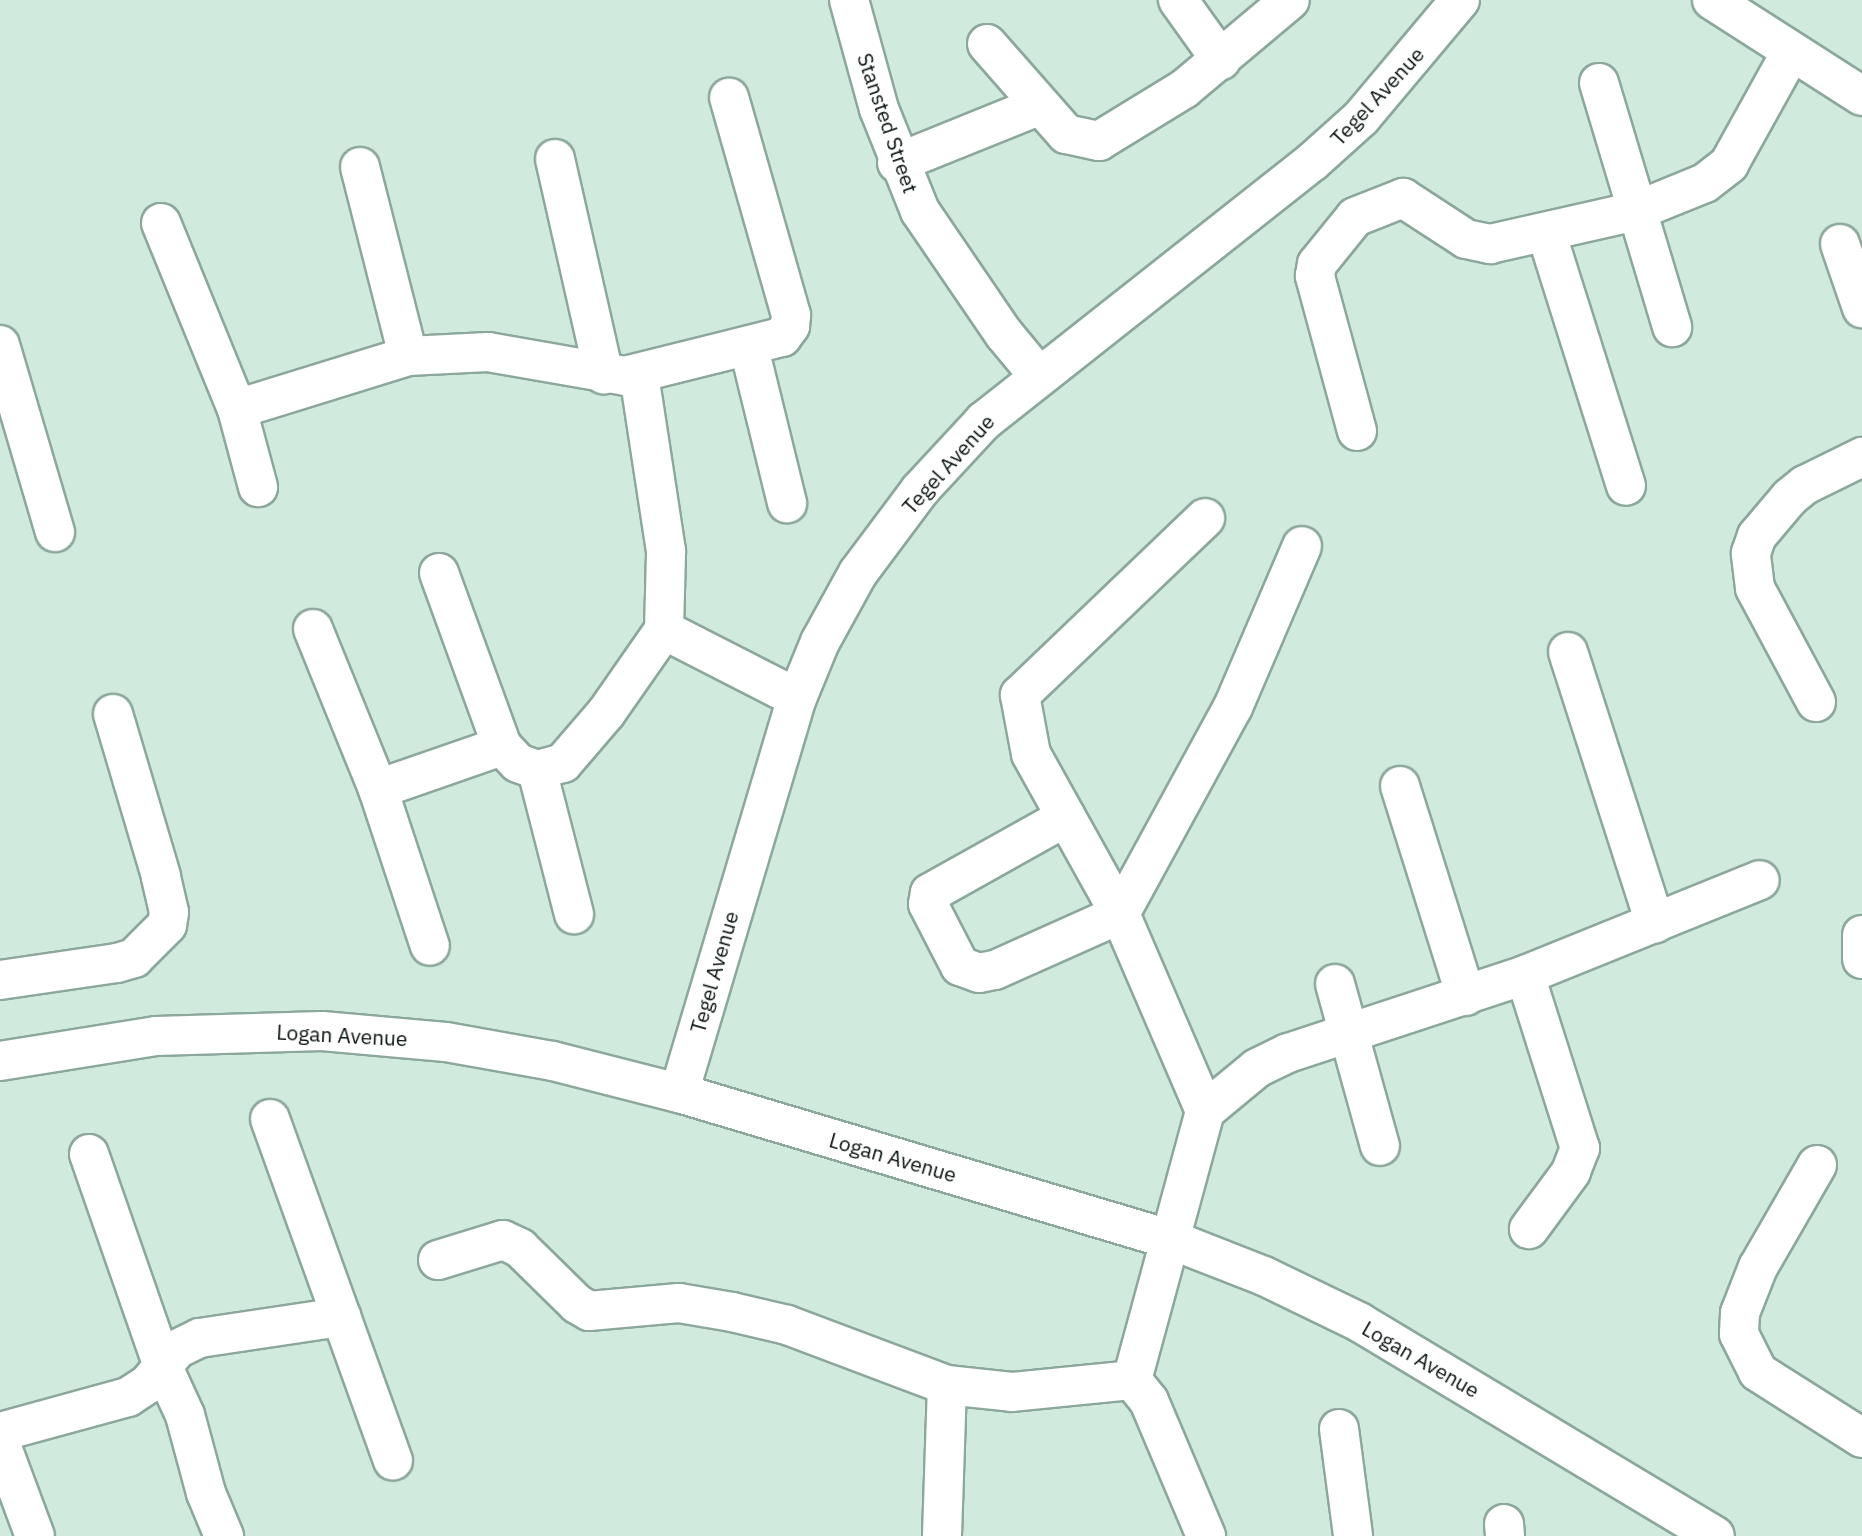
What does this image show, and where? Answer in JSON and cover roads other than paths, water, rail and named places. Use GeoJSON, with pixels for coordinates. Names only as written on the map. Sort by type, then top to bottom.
{"type":"FeatureCollection","features":[{"type":"Feature","properties":{"kind":"street","name":"Stansted Street"},"geometry":{"type":"LineString","coordinates":[[849,0],[897,163],[936,240],[1038,375]]}},
{"type":"Feature","properties":{"kind":"street"},"geometry":{"type":"LineString","coordinates":[[1178,0],[1222,60]]}},
{"type":"Feature","properties":{"kind":"street"},"geometry":{"type":"LineString","coordinates":[[987,44],[1038,106],[1066,134],[1099,141],[1184,89],[1222,60],[1290,0]]}},
{"type":"Feature","properties":{"kind":"street","name":"Tegel Avenue"},"geometry":{"type":"LineString","coordinates":[[679,1093],[797,698],[820,642],[858,573],[920,490],[984,421],[1038,375],[1312,162],[1362,118],[1460,0]]}},
{"type":"Feature","properties":{"kind":"street"},"geometry":{"type":"LineString","coordinates":[[1712,0],[1862,96]]}},
{"type":"Feature","properties":{"kind":"street"},"geometry":{"type":"LineString","coordinates":[[1357,430],[1315,276],[1317,264],[1343,228],[1366,210],[1403,198],[1477,242],[1501,242],[1636,211],[1705,183],[1729,164],[1791,52]]}},
{"type":"Feature","properties":{"kind":"street"},"geometry":{"type":"LineString","coordinates":[[1599,83],[1672,327]]}},
{"type":"Feature","properties":{"kind":"street"},"geometry":{"type":"LineString","coordinates":[[237,409],[408,356],[488,352],[621,374],[749,348],[782,337],[790,326],[791,315],[729,98]]}},
{"type":"Feature","properties":{"kind":"street"},"geometry":{"type":"LineString","coordinates":[[897,163],[1038,106]]}},
{"type":"Feature","properties":{"kind":"street"},"geometry":{"type":"LineString","coordinates":[[439,573],[502,746],[518,763],[537,770],[563,763],[575,754],[664,630],[666,551],[621,374],[555,159]]}},
{"type":"Feature","properties":{"kind":"street"},"geometry":{"type":"LineString","coordinates":[[360,167],[408,356]]}},
{"type":"Feature","properties":{"kind":"street"},"geometry":{"type":"LineString","coordinates":[[161,223],[237,409],[258,487]]}},
{"type":"Feature","properties":{"kind":"street"},"geometry":{"type":"LineString","coordinates":[[1546,232],[1626,486]]}},
{"type":"Feature","properties":{"kind":"street"},"geometry":{"type":"LineString","coordinates":[[1840,244],[1862,308]]}},
{"type":"Feature","properties":{"kind":"street"},"geometry":{"type":"LineString","coordinates":[[0,345],[9,413],[55,532]]}},
{"type":"Feature","properties":{"kind":"street"},"geometry":{"type":"LineString","coordinates":[[749,348],[787,503]]}},
{"type":"Feature","properties":{"kind":"street"},"geometry":{"type":"LineString","coordinates":[[1816,702],[1755,588],[1751,553],[1757,536],[1790,497],[1805,485],[1862,457]]}},
{"type":"Feature","properties":{"kind":"street"},"geometry":{"type":"LineString","coordinates":[[1205,518],[1020,695],[1031,754],[1120,914],[1205,1111]]}},
{"type":"Feature","properties":{"kind":"street"},"geometry":{"type":"LineString","coordinates":[[1066,817],[930,893],[928,904],[956,963],[979,973],[995,970],[1120,914],[1233,707],[1301,546]]}},
{"type":"Feature","properties":{"kind":"street"},"geometry":{"type":"LineString","coordinates":[[313,629],[378,789],[430,946]]}},
{"type":"Feature","properties":{"kind":"street"},"geometry":{"type":"LineString","coordinates":[[664,630],[797,698]]}},
{"type":"Feature","properties":{"kind":"street"},"geometry":{"type":"LineString","coordinates":[[1568,652],[1655,923]]}},
{"type":"Feature","properties":{"kind":"street"},"geometry":{"type":"LineString","coordinates":[[0,980],[117,963],[134,958],[167,925],[169,912],[161,876],[113,714]]}},
{"type":"Feature","properties":{"kind":"street"},"geometry":{"type":"LineString","coordinates":[[378,789],[502,746]]}},
{"type":"Feature","properties":{"kind":"street"},"geometry":{"type":"LineString","coordinates":[[537,770],[574,914]]}},
{"type":"Feature","properties":{"kind":"street"},"geometry":{"type":"LineString","coordinates":[[1400,786],[1466,996]]}},
{"type":"Feature","properties":{"kind":"street"},"geometry":{"type":"LineString","coordinates":[[1132,1380],[1205,1111],[1257,1068],[1288,1053],[1350,1035],[1525,975],[1760,880]]}},
{"type":"Feature","properties":{"kind":"street"},"geometry":{"type":"LineString","coordinates":[[1862,935],[1862,959]]}},
{"type":"Feature","properties":{"kind":"street"},"geometry":{"type":"LineString","coordinates":[[1525,975],[1580,1148],[1571,1172],[1529,1229]]}},
{"type":"Feature","properties":{"kind":"street"},"geometry":{"type":"LineString","coordinates":[[1335,984],[1380,1146]]}},
{"type":"Feature","properties":{"kind":"street","name":"Logan Avenue"},"geometry":{"type":"LineString","coordinates":[[0,1060],[156,1036],[322,1031],[446,1042],[553,1061],[679,1093],[1171,1240],[1264,1276],[1359,1322],[1715,1536]]}},
{"type":"Feature","properties":{"kind":"street"},"geometry":{"type":"LineString","coordinates":[[270,1119],[393,1461]]}},
{"type":"Feature","properties":{"kind":"street"},"geometry":{"type":"LineString","coordinates":[[89,1154],[163,1367],[185,1415],[206,1493],[224,1536]]}},
{"type":"Feature","properties":{"kind":"street"},"geometry":{"type":"LineString","coordinates":[[1817,1165],[1758,1267],[1740,1313],[1739,1334],[1758,1372],[1862,1438]]}},
{"type":"Feature","properties":{"kind":"street"},"geometry":{"type":"LineString","coordinates":[[438,1260],[503,1240],[520,1248],[577,1304],[589,1311],[679,1303],[732,1312],[823,1336],[947,1385],[1012,1392],[1132,1380]]}},
{"type":"Feature","properties":{"kind":"street"},"geometry":{"type":"LineString","coordinates":[[0,1432],[110,1404],[148,1384],[177,1349],[200,1338],[341,1317]]}},
{"type":"Feature","properties":{"kind":"street"},"geometry":{"type":"LineString","coordinates":[[1132,1380],[1149,1401],[1206,1536]]}},
{"type":"Feature","properties":{"kind":"street"},"geometry":{"type":"LineString","coordinates":[[942,1536],[947,1385]]}},
{"type":"Feature","properties":{"kind":"street"},"geometry":{"type":"LineString","coordinates":[[1339,1429],[1353,1536]]}},
{"type":"Feature","properties":{"kind":"street"},"geometry":{"type":"LineString","coordinates":[[0,1442],[35,1536]]}}]}
